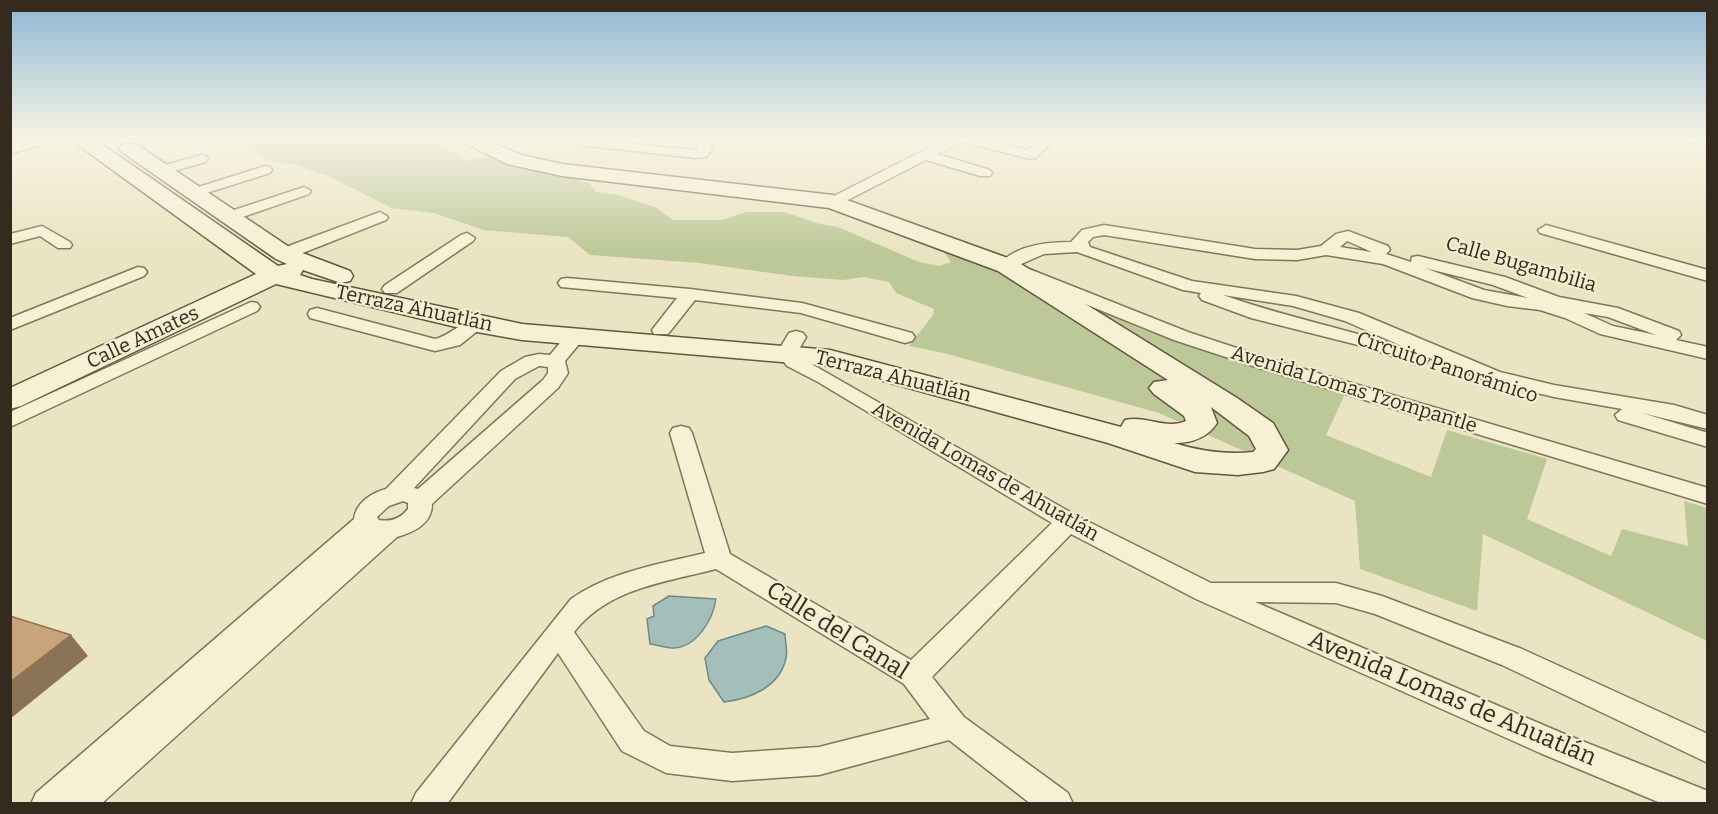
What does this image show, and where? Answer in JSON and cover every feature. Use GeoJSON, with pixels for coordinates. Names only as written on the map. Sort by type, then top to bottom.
{"type":"FeatureCollection","features":[{"type":"Feature","properties":{"kind":"street","name":"Terraza Ahuatlán"},"geometry":{"type":"LineString","coordinates":[[141,176],[279,264],[560,349],[784,345],[836,342],[1146,430],[1181,432],[1198,428],[1202,423],[1201,417],[1190,404],[993,277],[989,266],[999,263],[1262,430],[1272,450],[1270,456],[1263,461],[1244,463],[1195,461],[1119,436],[784,345],[661,330],[521,317],[316,275]]}},
{"type":"Feature","properties":{"kind":"street","name":"Terraza Ahuatlán"},"geometry":{"type":"LineString","coordinates":[[172,176],[228,217],[279,264]]}},
{"type":"Feature","properties":{"kind":"street"},"geometry":{"type":"LineString","coordinates":[[197,192],[246,176]]}},
{"type":"Feature","properties":{"kind":"street"},"geometry":{"type":"LineString","coordinates":[[613,176],[833,202],[999,263]]}},
{"type":"Feature","properties":{"kind":"street"},"geometry":{"type":"LineString","coordinates":[[833,202],[884,176]]}},
{"type":"Feature","properties":{"kind":"street"},"geometry":{"type":"LineString","coordinates":[[228,217],[304,191]]}},
{"type":"Feature","properties":{"kind":"street"},"geometry":{"type":"LineString","coordinates":[[279,264],[380,217]]}},
{"type":"Feature","properties":{"kind":"street","name":"Calle Bugambilia"},"geometry":{"type":"LineString","coordinates":[[999,263],[1039,249],[1080,242],[1088,233],[1104,230],[1255,254],[1297,255],[1326,250],[1387,256],[1478,294],[1554,305],[1607,330],[1697,346]]}},
{"type":"Feature","properties":{"kind":"street"},"geometry":{"type":"LineString","coordinates":[[1546,230],[1707,276]]}},
{"type":"Feature","properties":{"kind":"street"},"geometry":{"type":"LineString","coordinates":[[10,239],[42,231],[64,245]]}},
{"type":"Feature","properties":{"kind":"street"},"geometry":{"type":"LineString","coordinates":[[392,289],[467,238]]}},
{"type":"Feature","properties":{"kind":"street","name":"Circuito Panorámico"},"geometry":{"type":"LineString","coordinates":[[1080,242],[1258,314],[1369,342],[1553,396],[1630,415],[1707,440]]}},
{"type":"Feature","properties":{"kind":"street","name":"Avenida Lomas Tzompantle"},"geometry":{"type":"LineString","coordinates":[[999,263],[1181,336],[1707,496]]}},
{"type":"Feature","properties":{"kind":"street","name":"Calle Amates"},"geometry":{"type":"LineString","coordinates":[[10,400],[279,264]]}},
{"type":"Feature","properties":{"kind":"street"},"geometry":{"type":"LineString","coordinates":[[10,325],[138,272]]}},
{"type":"Feature","properties":{"kind":"street"},"geometry":{"type":"LineString","coordinates":[[567,283],[690,294],[801,308],[905,337]]}},
{"type":"Feature","properties":{"kind":"street"},"geometry":{"type":"LineString","coordinates":[[661,330],[690,294]]}},
{"type":"Feature","properties":{"kind":"street"},"geometry":{"type":"LineString","coordinates":[[10,420],[251,307]]}},
{"type":"Feature","properties":{"kind":"street"},"geometry":{"type":"LineString","coordinates":[[784,345],[801,308]]}},
{"type":"Feature","properties":{"kind":"street"},"geometry":{"type":"LineString","coordinates":[[317,314],[435,345],[453,341],[477,324]]}},
{"type":"Feature","properties":{"kind":"street","name":"Avenida Lomas de Ahuatlán"},"geometry":{"type":"LineString","coordinates":[[784,345],[794,362],[825,378],[1068,522],[1204,592],[1551,743],[1701,804]]}},
{"type":"Feature","properties":{"kind":"street"},"geometry":{"type":"LineString","coordinates":[[560,349],[558,373],[551,384],[420,501],[420,512],[415,518],[399,528],[377,526],[365,517],[371,506],[394,495],[508,375],[521,365],[560,349]]}},
{"type":"Feature","properties":{"kind":"street","name":"Circuito Panorámico"},"geometry":{"type":"LineString","coordinates":[[1553,396],[1646,406],[1707,422]]}},
{"type":"Feature","properties":{"kind":"street"},"geometry":{"type":"LineString","coordinates":[[427,804],[558,631],[581,605],[602,593],[646,578],[719,559],[681,434]]}},
{"type":"Feature","properties":{"kind":"street"},"geometry":{"type":"LineString","coordinates":[[394,495],[410,494],[420,501]]}},
{"type":"Feature","properties":{"kind":"street"},"geometry":{"type":"LineString","coordinates":[[914,676],[1068,522]]}},
{"type":"Feature","properties":{"kind":"street"},"geometry":{"type":"LineString","coordinates":[[47,804],[377,526]]}},
{"type":"Feature","properties":{"kind":"street"},"geometry":{"type":"LineString","coordinates":[[77,804],[377,526]]}},
{"type":"Feature","properties":{"kind":"street","name":"Calle del Canal"},"geometry":{"type":"LineString","coordinates":[[719,559],[914,676],[953,726],[1057,804]]}},
{"type":"Feature","properties":{"kind":"street","name":"Avenida Lomas de Ahuatlán"},"geometry":{"type":"LineString","coordinates":[[1204,592],[1336,593],[1382,606],[1512,657],[1707,749]]}},
{"type":"Feature","properties":{"kind":"street"},"geometry":{"type":"LineString","coordinates":[[558,631],[633,741],[666,759],[732,767],[819,761],[953,726]]}},
{"type":"Feature","properties":{"kind":"green space"},"geometry":{"type":"Polygon","coordinates":[[[328,176],[565,176],[589,183],[596,192],[619,195],[657,208],[673,220],[722,220],[747,212],[784,212],[820,224],[838,227],[919,262],[939,266],[951,262],[940,246],[965,253],[1144,330],[1345,394],[1326,435],[1431,477],[1447,430],[1547,459],[1527,519],[1611,556],[1622,529],[1688,546],[1684,501],[1707,508],[1707,641],[1483,534],[1477,611],[1360,569],[1355,501],[1159,413],[944,353],[909,346],[933,315],[934,309],[896,293],[889,282],[864,277],[843,280],[792,276],[700,263],[590,255],[568,237],[484,230],[434,213],[392,208],[328,176]]]}},
{"type":"Feature","properties":{"kind":"water"},"geometry":{"type":"Polygon","coordinates":[[[669,596],[716,599],[707,623],[697,637],[690,643],[674,648],[650,644],[647,619],[654,616],[653,606],[669,596]]]}},
{"type":"Feature","properties":{"kind":"water"},"geometry":{"type":"Polygon","coordinates":[[[766,626],[785,634],[787,655],[783,668],[771,684],[762,690],[744,698],[724,702],[709,680],[705,658],[718,641],[766,626]]]}},
{"type":"Feature","properties":{"kind":"building"},"geometry":{"type":"Polygon","coordinates":[[[10,616],[71,635],[10,682],[10,616]]]}}]}
